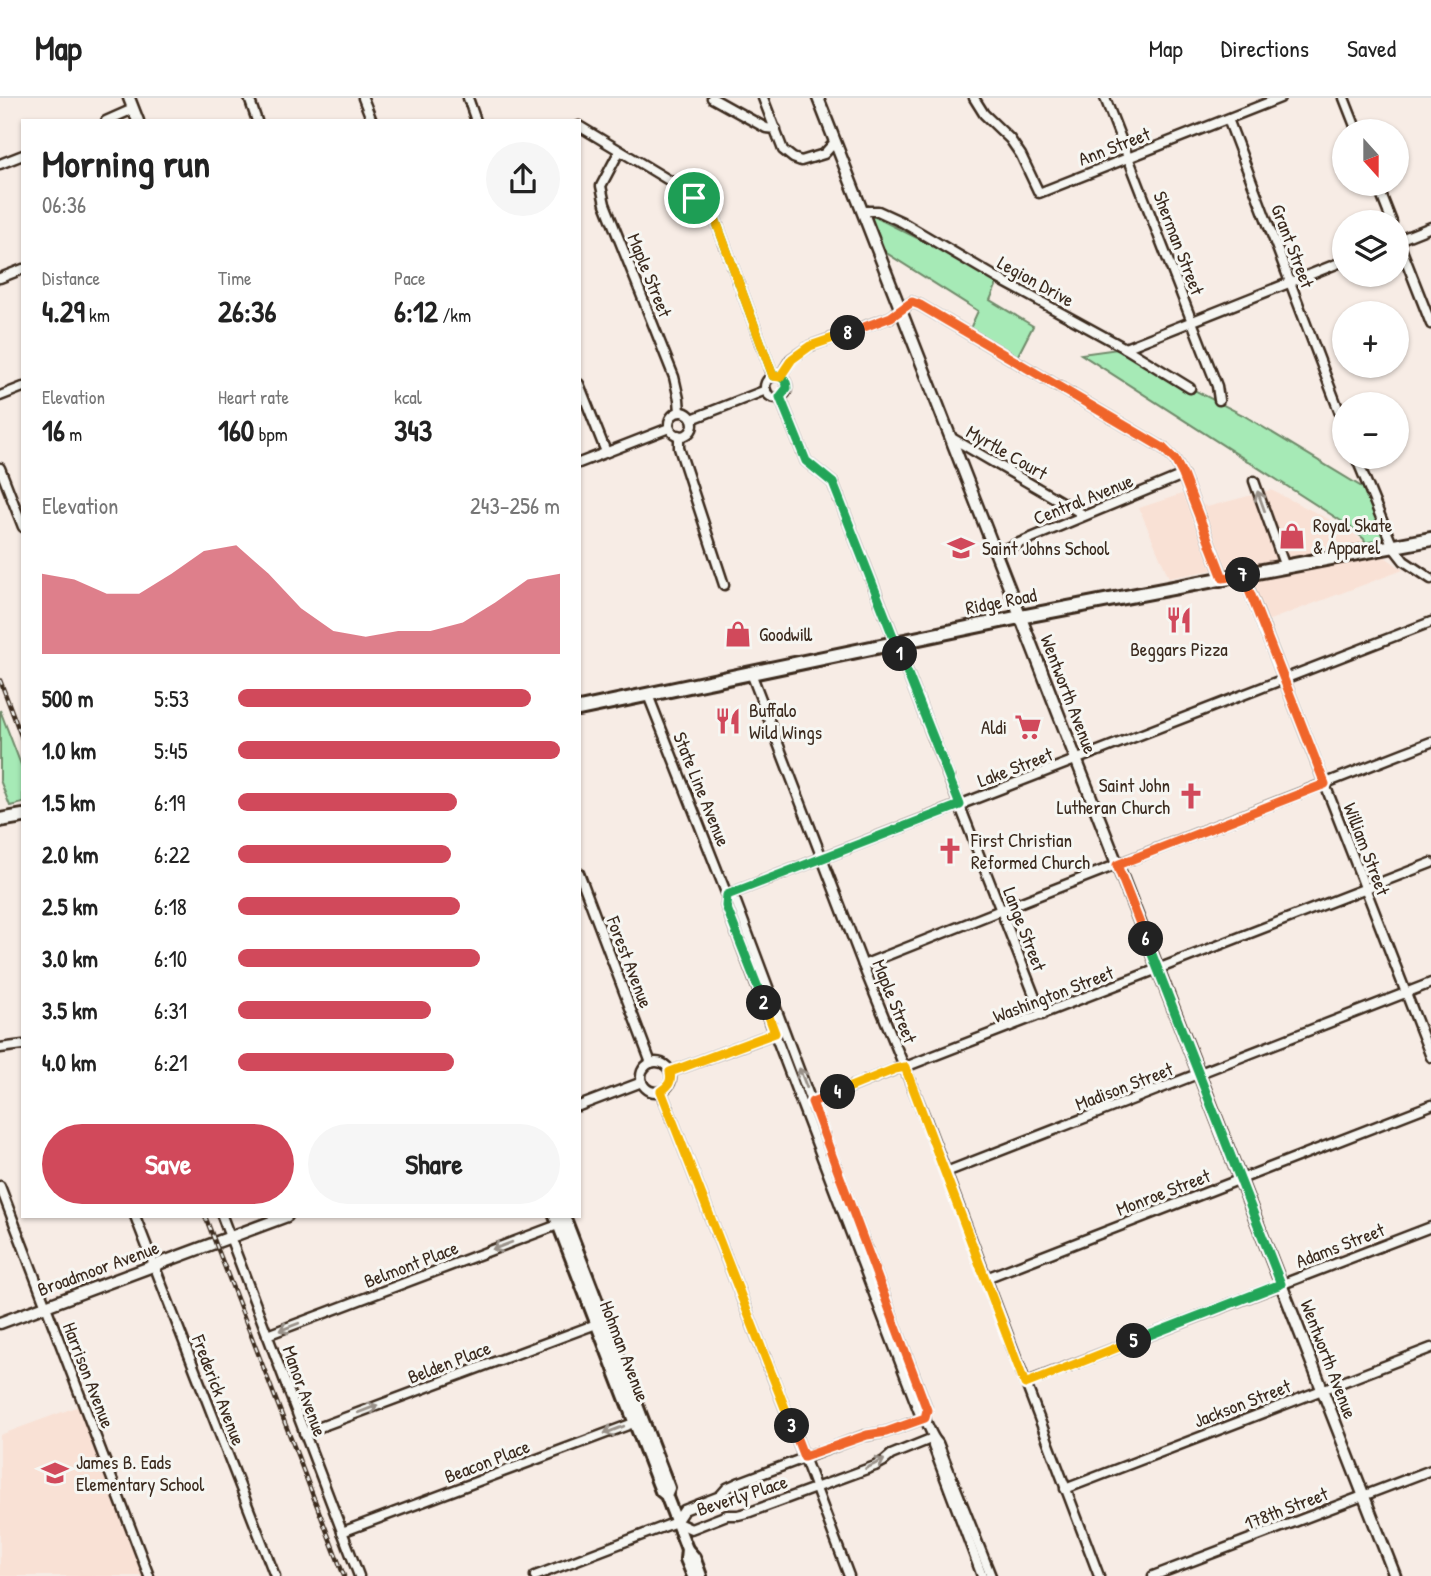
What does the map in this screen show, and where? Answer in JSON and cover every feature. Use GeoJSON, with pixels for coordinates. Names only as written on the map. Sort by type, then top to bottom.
{"type":"FeatureCollection","features":[{"type":"Feature","properties":{"kind":"main road","name":"Ridge Road"},"geometry":{"type":"LineString","coordinates":[[581,709],[1020,617],[1431,539]]}},
{"type":"Feature","properties":{"kind":"main road"},"geometry":{"type":"LineString","coordinates":[[0,820],[21,816]]}},
{"type":"Feature","properties":{"kind":"main road","name":"Hohman Avenue"},"geometry":{"type":"LineString","coordinates":[[561,1220],[638,1421],[669,1488],[666,1495],[676,1522],[701,1576]]}},
{"type":"Feature","properties":{"kind":"main road","name":"Hohman Avenue"},"geometry":{"type":"LineString","coordinates":[[687,1549],[686,1559],[692,1576]]}},
{"type":"Feature","properties":{"kind":"street"},"geometry":{"type":"LineString","coordinates":[[129,98],[137,119]]}},
{"type":"Feature","properties":{"kind":"street"},"geometry":{"type":"LineString","coordinates":[[249,98],[256,119]]}},
{"type":"Feature","properties":{"kind":"street"},"geometry":{"type":"LineString","coordinates":[[363,98],[371,119]]}},
{"type":"Feature","properties":{"kind":"street"},"geometry":{"type":"LineString","coordinates":[[468,98],[475,119]]}},
{"type":"Feature","properties":{"kind":"street"},"geometry":{"type":"LineString","coordinates":[[712,98],[766,128],[775,129]]}},
{"type":"Feature","properties":{"kind":"street"},"geometry":{"type":"LineString","coordinates":[[763,98],[783,150],[793,158],[802,161],[824,154],[841,155]]}},
{"type":"Feature","properties":{"kind":"street","name":"Ann Street"},"geometry":{"type":"LineString","coordinates":[[974,98],[984,114],[1010,139],[1039,192],[1280,98]]}},
{"type":"Feature","properties":{"kind":"street","name":"Sherman Street"},"geometry":{"type":"LineString","coordinates":[[1105,98],[1217,386],[1220,400]]}},
{"type":"Feature","properties":{"kind":"street"},"geometry":{"type":"LineString","coordinates":[[1344,98],[1352,119]]}},
{"type":"Feature","properties":{"kind":"street","name":"Wentworth Avenue"},"geometry":{"type":"LineString","coordinates":[[821,99],[835,142],[1395,1576]]}},
{"type":"Feature","properties":{"kind":"street"},"geometry":{"type":"LineString","coordinates":[[111,119],[134,109]]}},
{"type":"Feature","properties":{"kind":"street","name":"Grant Street"},"geometry":{"type":"LineString","coordinates":[[1228,119],[1332,393]]}},
{"type":"Feature","properties":{"kind":"street"},"geometry":{"type":"LineString","coordinates":[[581,127],[695,196]]}},
{"type":"Feature","properties":{"kind":"street"},"geometry":{"type":"LineString","coordinates":[[824,154],[835,142]]}},
{"type":"Feature","properties":{"kind":"street","name":"Maple Street"},"geometry":{"type":"LineString","coordinates":[[619,152],[601,186],[605,204],[674,377],[680,412]]}},
{"type":"Feature","properties":{"kind":"street"},"geometry":{"type":"LineString","coordinates":[[0,164],[21,156]]}},
{"type":"Feature","properties":{"kind":"street"},"geometry":{"type":"LineString","coordinates":[[702,191],[712,193],[716,200],[712,210],[705,213],[698,211],[694,205],[695,196],[702,191]]}},
{"type":"Feature","properties":{"kind":"street"},"geometry":{"type":"LineString","coordinates":[[712,210],[777,377],[786,381],[787,388],[780,397],[771,396],[766,390],[766,384],[777,377],[792,359],[810,346],[891,317],[912,302],[920,305],[1163,448],[1175,460],[1183,475],[1223,578]]}},
{"type":"Feature","properties":{"kind":"street","name":"Legion Drive"},"geometry":{"type":"LineString","coordinates":[[863,211],[878,211],[902,222],[1125,348],[1190,388]]}},
{"type":"Feature","properties":{"kind":"street"},"geometry":{"type":"LineString","coordinates":[[1409,235],[1431,227]]}},
{"type":"Feature","properties":{"kind":"street"},"geometry":{"type":"LineString","coordinates":[[1125,348],[1332,266]]}},
{"type":"Feature","properties":{"kind":"street"},"geometry":{"type":"LineString","coordinates":[[1409,269],[1431,324]]}},
{"type":"Feature","properties":{"kind":"street"},"geometry":{"type":"LineString","coordinates":[[0,278],[21,270]]}},
{"type":"Feature","properties":{"kind":"street"},"geometry":{"type":"LineString","coordinates":[[0,396],[21,388]]}},
{"type":"Feature","properties":{"kind":"street"},"geometry":{"type":"LineString","coordinates":[[581,389],[606,452]]}},
{"type":"Feature","properties":{"kind":"street"},"geometry":{"type":"LineString","coordinates":[[692,419],[766,390]]}},
{"type":"Feature","properties":{"kind":"street","name":"Lange Street"},"geometry":{"type":"LineString","coordinates":[[780,397],[806,461],[833,483],[1042,1015]]}},
{"type":"Feature","properties":{"kind":"street"},"geometry":{"type":"LineString","coordinates":[[680,412],[692,419],[690,431],[685,435],[673,433],[669,428],[671,417],[680,412]]}},
{"type":"Feature","properties":{"kind":"street"},"geometry":{"type":"LineString","coordinates":[[581,462],[669,428]]}},
{"type":"Feature","properties":{"kind":"street"},"geometry":{"type":"LineString","coordinates":[[678,435],[679,448],[724,585]]}},
{"type":"Feature","properties":{"kind":"street","name":"Myrtle Court"},"geometry":{"type":"LineString","coordinates":[[950,437],[1084,515]]}},
{"type":"Feature","properties":{"kind":"street"},"geometry":{"type":"LineString","coordinates":[[0,468],[19,508]]}},
{"type":"Feature","properties":{"kind":"street"},"geometry":{"type":"LineString","coordinates":[[1361,469],[1393,547],[1404,561],[1431,579]]}},
{"type":"Feature","properties":{"kind":"street","name":"Central Avenue"},"geometry":{"type":"LineString","coordinates":[[995,552],[1183,475]]}},
{"type":"Feature","properties":{"kind":"street"},"geometry":{"type":"LineString","coordinates":[[1254,481],[1285,566]]}},
{"type":"Feature","properties":{"kind":"street","name":"William Street"},"geometry":{"type":"LineString","coordinates":[[1243,574],[1431,1057]]}},
{"type":"Feature","properties":{"kind":"street","name":"Lake Street"},"geometry":{"type":"LineString","coordinates":[[727,895],[1431,622]]}},
{"type":"Feature","properties":{"kind":"street","name":"Maple Street"},"geometry":{"type":"LineString","coordinates":[[751,673],[946,1172],[1099,1576]]}},
{"type":"Feature","properties":{"kind":"street","name":"State Line Avenue"},"geometry":{"type":"LineString","coordinates":[[648,695],[727,895],[736,902],[780,1032],[863,1250],[919,1412],[925,1418],[933,1438],[933,1446],[982,1576]]}},
{"type":"Feature","properties":{"kind":"street"},"geometry":{"type":"LineString","coordinates":[[863,965],[1431,742]]}},
{"type":"Feature","properties":{"kind":"street","name":"Washington Street"},"geometry":{"type":"LineString","coordinates":[[807,1104],[1431,863]]}},
{"type":"Feature","properties":{"kind":"street","name":"Forest Avenue"},"geometry":{"type":"LineString","coordinates":[[581,878],[651,1063]]}},
{"type":"Feature","properties":{"kind":"street","name":"Madison Street"},"geometry":{"type":"LineString","coordinates":[[946,1172],[1431,983]]}},
{"type":"Feature","properties":{"kind":"street"},"geometry":{"type":"LineString","coordinates":[[670,1072],[780,1032]]}},
{"type":"Feature","properties":{"kind":"street"},"geometry":{"type":"LineString","coordinates":[[1,1046],[21,1045]]}},
{"type":"Feature","properties":{"kind":"street"},"geometry":{"type":"LineString","coordinates":[[651,1063],[665,1064],[670,1072],[670,1081],[661,1091],[652,1091],[642,1082],[642,1070],[651,1063]]}},
{"type":"Feature","properties":{"kind":"street"},"geometry":{"type":"LineString","coordinates":[[581,1105],[642,1082]]}},
{"type":"Feature","properties":{"kind":"street"},"geometry":{"type":"LineString","coordinates":[[661,1091],[849,1576]]}},
{"type":"Feature","properties":{"kind":"street","name":"Monroe Street"},"geometry":{"type":"LineString","coordinates":[[986,1278],[1431,1105]]}},
{"type":"Feature","properties":{"kind":"street","name":"Harrison Avenue"},"geometry":{"type":"LineString","coordinates":[[0,1186],[149,1576]]}},
{"type":"Feature","properties":{"kind":"street","name":"Frederick Avenue"},"geometry":{"type":"LineString","coordinates":[[136,1218],[275,1576]]}},
{"type":"Feature","properties":{"kind":"street","name":"Manor Avenue"},"geometry":{"type":"LineString","coordinates":[[223,1218],[359,1576]]}},
{"type":"Feature","properties":{"kind":"street","name":"Broadmoor Avenue"},"geometry":{"type":"LineString","coordinates":[[0,1323],[282,1218]]}},
{"type":"Feature","properties":{"kind":"street","name":"Belmont Place"},"geometry":{"type":"LineString","coordinates":[[267,1335],[561,1220]]}},
{"type":"Feature","properties":{"kind":"street","name":"Adams Street"},"geometry":{"type":"LineString","coordinates":[[1025,1384],[1431,1227]]}},
{"type":"Feature","properties":{"kind":"street","name":"Belden Place"},"geometry":{"type":"LineString","coordinates":[[304,1433],[600,1322]]}},
{"type":"Feature","properties":{"kind":"street","name":"Jackson Street"},"geometry":{"type":"LineString","coordinates":[[1065,1489],[1431,1348]]}},
{"type":"Feature","properties":{"kind":"street","name":"Beverly Place"},"geometry":{"type":"LineString","coordinates":[[535,1576],[676,1522],[684,1510],[720,1496],[727,1488],[740,1482],[867,1435],[886,1432],[925,1418]]}},
{"type":"Feature","properties":{"kind":"street","name":"Beacon Place"},"geometry":{"type":"LineString","coordinates":[[342,1532],[638,1421]]}},
{"type":"Feature","properties":{"kind":"street","name":"State Line Avenue"},"geometry":{"type":"LineString","coordinates":[[933,1438],[938,1443],[991,1576]]}},
{"type":"Feature","properties":{"kind":"street","name":"Beverly Place"},"geometry":{"type":"LineString","coordinates":[[676,1522],[691,1529],[727,1515],[750,1512],[874,1466],[891,1455],[933,1438]]}},
{"type":"Feature","properties":{"kind":"street","name":"178th Street"},"geometry":{"type":"LineString","coordinates":[[1153,1576],[1431,1470]]}},
{"type":"Feature","properties":{"kind":"shaded area"},"geometry":{"type":"Polygon","coordinates":[[[1271,490],[1344,527],[1403,570],[1267,621],[1244,564],[1169,578],[1139,508],[1182,494],[1207,507],[1271,490]]]}},
{"type":"Feature","properties":{"kind":"shaded area","name":"James B. Eads Elementary School"},"geometry":{"type":"Polygon","coordinates":[[[84,1404],[149,1576],[0,1576],[0,1435],[84,1404]]]}},
{"type":"Feature","properties":{"kind":"green space"},"geometry":{"type":"Polygon","coordinates":[[[863,211],[999,279],[990,300],[1033,326],[1015,361],[968,333],[978,311],[877,247],[863,211]]]}},
{"type":"Feature","properties":{"kind":"green space"},"geometry":{"type":"Polygon","coordinates":[[[1125,348],[1365,489],[1383,528],[1382,538],[1365,543],[1349,526],[1081,354],[1125,348]]]}},
{"type":"Feature","properties":{"kind":"green space"},"geometry":{"type":"Polygon","coordinates":[[[0,710],[21,765],[21,803],[10,806],[0,780],[0,710]]]}},
{"type":"Feature","properties":{"kind":"railway"},"geometry":{"type":"LineString","coordinates":[[0,680],[21,736]]}},
{"type":"Feature","properties":{"kind":"railway"},"geometry":{"type":"LineString","coordinates":[[206,1218],[344,1576]]}},
{"type":"Feature","properties":{"kind":"place","name":"Royal Skate & Apparel"},"geometry":{"type":"Point","coordinates":[1292,536]}},
{"type":"Feature","properties":{"kind":"place","name":"Saint Johns School"},"geometry":{"type":"Point","coordinates":[961,548]}},
{"type":"Feature","properties":{"kind":"place","name":"Beggars Pizza"},"geometry":{"type":"Point","coordinates":[1179,620]}},
{"type":"Feature","properties":{"kind":"place","name":"Goodwill"},"geometry":{"type":"Point","coordinates":[738,634]}},
{"type":"Feature","properties":{"kind":"place","name":"Buffalo Wild Wings"},"geometry":{"type":"Point","coordinates":[728,721]}},
{"type":"Feature","properties":{"kind":"place","name":"Aldi"},"geometry":{"type":"Point","coordinates":[1028,727]}},
{"type":"Feature","properties":{"kind":"place","name":"Saint John Lutheran Church"},"geometry":{"type":"Point","coordinates":[1191,796]}},
{"type":"Feature","properties":{"kind":"place","name":"First Christian Reformed Church"},"geometry":{"type":"Point","coordinates":[950,851]}},
{"type":"Feature","properties":{"kind":"place","name":"James B. Eads Elementary School"},"geometry":{"type":"Point","coordinates":[55,1473]}},
{"type":"Feature","properties":{"kind":"route"},"geometry":{"type":"LineString","coordinates":[[694,198],[693,202],[698,211],[705,213],[712,210],[773,376],[786,381],[787,388],[780,397],[806,461],[833,483],[960,805],[727,895],[726,906],[775,1033],[670,1072],[670,1081],[661,1091],[804,1457],[925,1418],[927,1410],[812,1102],[895,1069],[905,1067],[1025,1384],[1281,1284],[1117,865],[1325,784],[1243,574],[1223,578],[1183,475],[1175,460],[1163,448],[912,302],[891,317],[810,346],[792,359],[780,377],[773,376],[742,293],[712,210],[716,204],[715,196],[705,190],[698,192],[694,198]]}}]}
